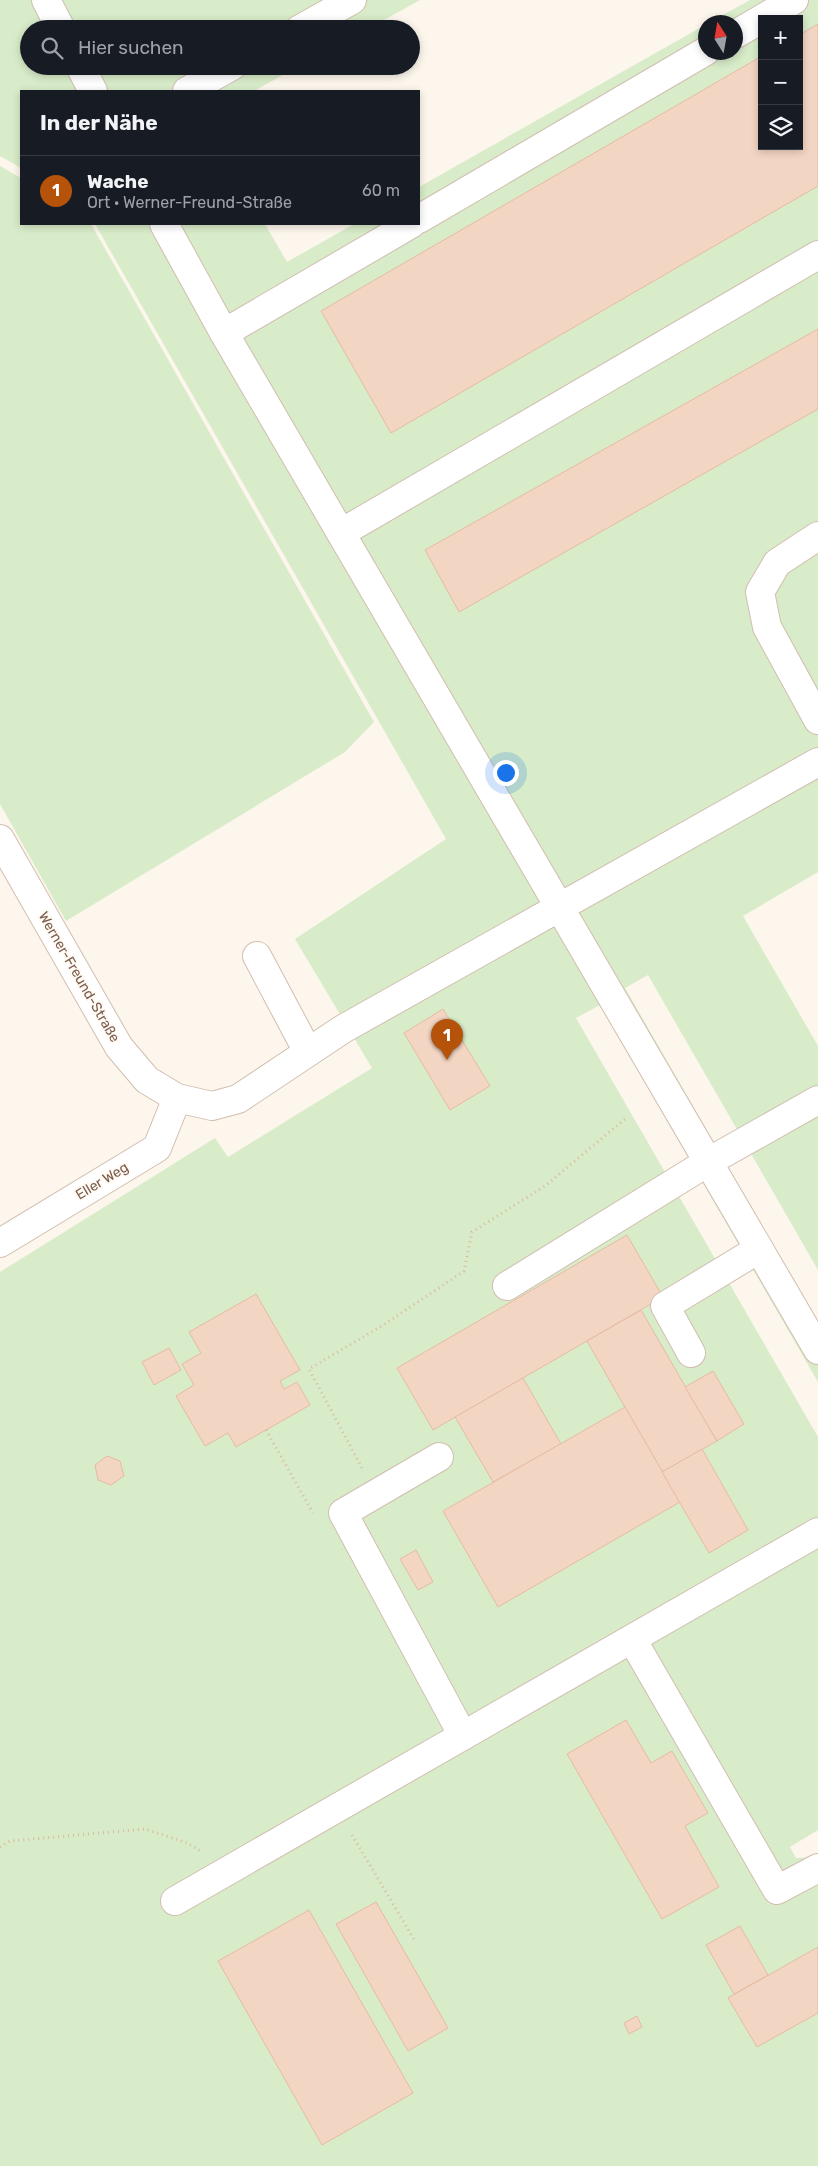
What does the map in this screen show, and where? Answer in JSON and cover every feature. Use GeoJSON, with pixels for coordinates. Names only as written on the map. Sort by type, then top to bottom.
{"type":"FeatureCollection","features":[{"type":"Feature","properties":{"kind":"street"},"geometry":{"type":"LineString","coordinates":[[46,0],[56,20]]}},
{"type":"Feature","properties":{"kind":"street"},"geometry":{"type":"LineString","coordinates":[[316,20],[352,0]]}},
{"type":"Feature","properties":{"kind":"street"},"geometry":{"type":"LineString","coordinates":[[743,30],[794,0]]}},
{"type":"Feature","properties":{"kind":"street"},"geometry":{"type":"LineString","coordinates":[[420,218],[698,57]]}},
{"type":"Feature","properties":{"kind":"street"},"geometry":{"type":"LineString","coordinates":[[85,75],[92,90]]}},
{"type":"Feature","properties":{"kind":"street"},"geometry":{"type":"LineString","coordinates":[[189,90],[216,75]]}},
{"type":"Feature","properties":{"kind":"street"},"geometry":{"type":"LineString","coordinates":[[165,225],[224,333],[818,1350]]}},
{"type":"Feature","properties":{"kind":"street"},"geometry":{"type":"LineString","coordinates":[[224,333],[409,225]]}},
{"type":"Feature","properties":{"kind":"street"},"geometry":{"type":"LineString","coordinates":[[341,533],[818,255]]}},
{"type":"Feature","properties":{"kind":"street"},"geometry":{"type":"LineString","coordinates":[[818,536],[777,563],[760,592],[766,627],[818,720]]}},
{"type":"Feature","properties":{"kind":"street","name":"Werner-Freund-Straße"},"geometry":{"type":"LineString","coordinates":[[0,839],[120,1047],[147,1080],[177,1098],[212,1106],[238,1099],[343,1029],[818,762]]}},
{"type":"Feature","properties":{"kind":"street"},"geometry":{"type":"LineString","coordinates":[[257,956],[308,1052]]}},
{"type":"Feature","properties":{"kind":"street","name":"Eller Weg"},"geometry":{"type":"LineString","coordinates":[[0,1243],[157,1148],[177,1098]]}},
{"type":"Feature","properties":{"kind":"street"},"geometry":{"type":"LineString","coordinates":[[507,1286],[708,1162],[818,1100]]}},
{"type":"Feature","properties":{"kind":"street"},"geometry":{"type":"LineString","coordinates":[[691,1353],[665,1306],[759,1249]]}},
{"type":"Feature","properties":{"kind":"street"},"geometry":{"type":"LineString","coordinates":[[439,1456],[343,1514],[463,1736]]}},
{"type":"Feature","properties":{"kind":"street"},"geometry":{"type":"LineString","coordinates":[[175,1900],[818,1532]]}},
{"type":"Feature","properties":{"kind":"street"},"geometry":{"type":"LineString","coordinates":[[632,1639],[777,1890],[818,1868]]}},
{"type":"Feature","properties":{"kind":"path"},"geometry":{"type":"LineString","coordinates":[[376,1494],[309,1369],[385,1324],[464,1271],[472,1232],[544,1186],[625,1119]]}},
{"type":"Feature","properties":{"kind":"path"},"geometry":{"type":"LineString","coordinates":[[266,1430],[312,1514],[343,1514]]}},
{"type":"Feature","properties":{"kind":"path"},"geometry":{"type":"LineString","coordinates":[[337,1809],[415,1941]]}},
{"type":"Feature","properties":{"kind":"path"},"geometry":{"type":"LineString","coordinates":[[0,1847],[10,1841],[145,1828],[187,1843],[232,1868]]}},
{"type":"Feature","properties":{"kind":"green space"},"geometry":{"type":"Polygon","coordinates":[[[0,0],[420,0],[384,20],[20,20],[20,75],[283,75],[256,90],[20,90],[20,167],[0,156],[0,0]]]}},
{"type":"Feature","properties":{"kind":"green space"},"geometry":{"type":"Polygon","coordinates":[[[750,0],[818,0],[818,872],[743,916],[818,1046],[818,1270],[648,975],[625,988],[818,1323],[818,1382],[600,1005],[576,1018],[818,1437],[818,1830],[790,1847],[796,1858],[818,1857],[818,2166],[0,2166],[0,1272],[215,1138],[228,1157],[372,1068],[295,939],[446,839],[96,225],[266,225],[287,262],[352,225],[420,225],[420,186],[698,29],[698,60],[743,60],[743,15],[723,15],[750,0]]]}},
{"type":"Feature","properties":{"kind":"green space"},"geometry":{"type":"Polygon","coordinates":[[[0,166],[20,177],[20,225],[92,225],[374,722],[345,752],[66,921],[0,804],[0,166]]]}},
{"type":"Feature","properties":{"kind":"building"},"geometry":{"type":"Polygon","coordinates":[[[818,24],[818,186],[391,433],[321,311],[758,58],[758,150],[803,150],[803,33],[818,24]]]}},
{"type":"Feature","properties":{"kind":"building"},"geometry":{"type":"Polygon","coordinates":[[[818,329],[818,409],[459,612],[425,550],[818,329]]]}},
{"type":"Feature","properties":{"kind":"building"},"geometry":{"type":"Polygon","coordinates":[[[443,1009],[490,1086],[450,1110],[404,1033],[443,1009]]]}},
{"type":"Feature","properties":{"kind":"building"},"geometry":{"type":"Polygon","coordinates":[[[627,1235],[663,1297],[433,1430],[397,1368],[627,1235]]]}},
{"type":"Feature","properties":{"kind":"building"},"geometry":{"type":"Polygon","coordinates":[[[256,1294],[300,1370],[280,1381],[284,1389],[297,1382],[310,1405],[236,1447],[228,1433],[205,1446],[176,1396],[194,1385],[182,1364],[201,1353],[189,1332],[256,1294]]]}},
{"type":"Feature","properties":{"kind":"building"},"geometry":{"type":"Polygon","coordinates":[[[641,1310],[717,1441],[662,1472],[587,1341],[641,1310]]]}},
{"type":"Feature","properties":{"kind":"building"},"geometry":{"type":"Polygon","coordinates":[[[169,1348],[181,1370],[154,1385],[142,1362],[169,1348]]]}},
{"type":"Feature","properties":{"kind":"building"},"geometry":{"type":"Polygon","coordinates":[[[713,1371],[744,1424],[717,1441],[685,1387],[713,1371]]]}},
{"type":"Feature","properties":{"kind":"building"},"geometry":{"type":"Polygon","coordinates":[[[523,1378],[561,1444],[493,1482],[455,1417],[523,1378]]]}},
{"type":"Feature","properties":{"kind":"building"},"geometry":{"type":"Polygon","coordinates":[[[625,1407],[680,1502],[498,1607],[443,1511],[625,1407]]]}},
{"type":"Feature","properties":{"kind":"building"},"geometry":{"type":"Polygon","coordinates":[[[702,1449],[748,1530],[709,1553],[662,1472],[702,1449]]]}},
{"type":"Feature","properties":{"kind":"building"},"geometry":{"type":"Polygon","coordinates":[[[107,1456],[120,1461],[124,1476],[111,1485],[98,1480],[95,1465],[107,1456]]]}},
{"type":"Feature","properties":{"kind":"building"},"geometry":{"type":"Polygon","coordinates":[[[416,1550],[433,1582],[418,1590],[400,1559],[416,1550]]]}},
{"type":"Feature","properties":{"kind":"building"},"geometry":{"type":"Polygon","coordinates":[[[626,1720],[651,1763],[672,1751],[708,1813],[685,1826],[719,1887],[662,1919],[567,1754],[626,1720]]]}},
{"type":"Feature","properties":{"kind":"building"},"geometry":{"type":"Polygon","coordinates":[[[376,1902],[448,2028],[408,2051],[336,1924],[376,1902]]]}},
{"type":"Feature","properties":{"kind":"building"},"geometry":{"type":"Polygon","coordinates":[[[309,1910],[413,2093],[322,2145],[218,1961],[309,1910]]]}},
{"type":"Feature","properties":{"kind":"building"},"geometry":{"type":"Polygon","coordinates":[[[740,1926],[768,1975],[734,1994],[706,1945],[740,1926]]]}},
{"type":"Feature","properties":{"kind":"building"},"geometry":{"type":"Polygon","coordinates":[[[818,1947],[818,2013],[757,2047],[728,1998],[818,1947]]]}},
{"type":"Feature","properties":{"kind":"building"},"geometry":{"type":"Polygon","coordinates":[[[637,2016],[642,2027],[629,2034],[624,2023],[637,2016]]]}},
{"type":"Feature","properties":{"kind":"place","name":"Wache"},"geometry":{"type":"Point","coordinates":[447,1060]}}]}
